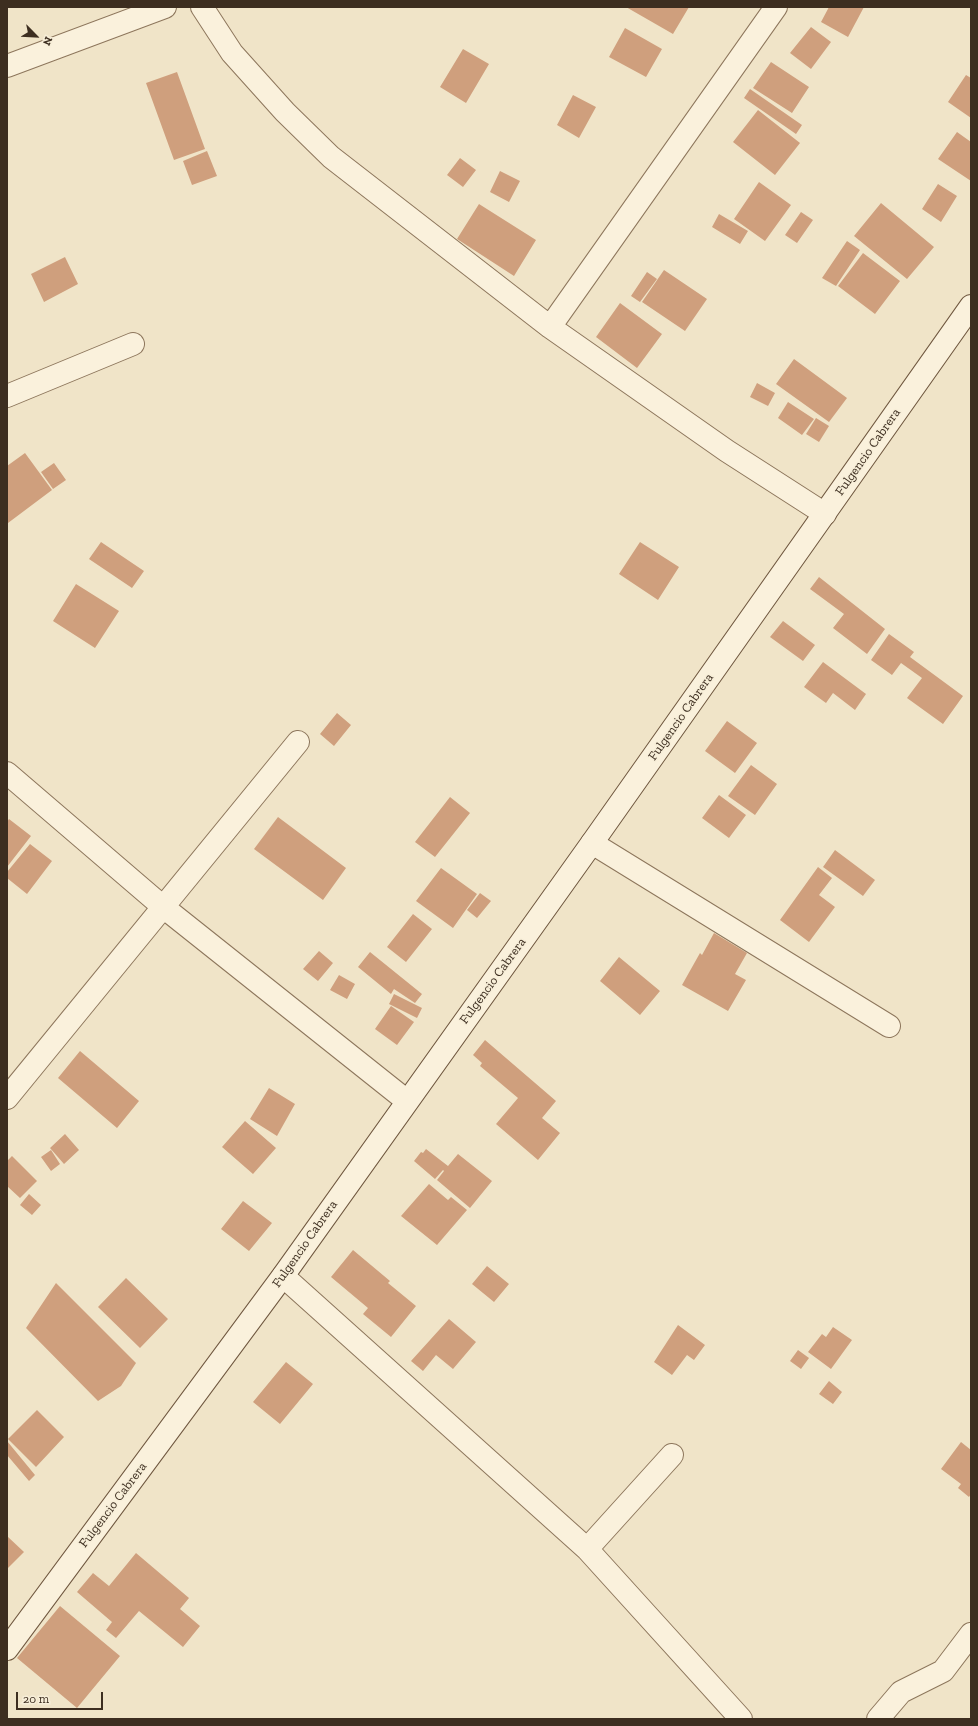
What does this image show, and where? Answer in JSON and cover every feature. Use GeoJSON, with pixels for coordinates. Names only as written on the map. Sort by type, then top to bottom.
{"type":"FeatureCollection","features":[{"type":"Feature","properties":{"kind":"street"},"geometry":{"type":"LineString","coordinates":[[7,66],[165,7]]}},
{"type":"Feature","properties":{"kind":"street"},"geometry":{"type":"LineString","coordinates":[[202,7],[232,53],[285,112],[331,157],[550,327],[727,451],[824,514]]}},
{"type":"Feature","properties":{"kind":"street"},"geometry":{"type":"LineString","coordinates":[[550,327],[776,7]]}},
{"type":"Feature","properties":{"kind":"street","name":"Fulgencio Cabrera"},"geometry":{"type":"LineString","coordinates":[[7,1649],[283,1276],[592,843],[971,306]]}},
{"type":"Feature","properties":{"kind":"street"},"geometry":{"type":"LineString","coordinates":[[7,396],[133,344]]}},
{"type":"Feature","properties":{"kind":"street"},"geometry":{"type":"LineString","coordinates":[[7,1098],[162,906],[298,742]]}},
{"type":"Feature","properties":{"kind":"street"},"geometry":{"type":"LineString","coordinates":[[7,773],[162,906],[407,1101]]}},
{"type":"Feature","properties":{"kind":"street"},"geometry":{"type":"LineString","coordinates":[[592,843],[889,1026]]}},
{"type":"Feature","properties":{"kind":"street"},"geometry":{"type":"LineString","coordinates":[[283,1276],[587,1549],[741,1719]]}},
{"type":"Feature","properties":{"kind":"street"},"geometry":{"type":"LineString","coordinates":[[587,1549],[672,1455]]}},
{"type":"Feature","properties":{"kind":"street"},"geometry":{"type":"LineString","coordinates":[[878,1719],[901,1692],[943,1671],[971,1634]]}},
{"type":"Feature","properties":{"kind":"building"},"geometry":{"type":"Polygon","coordinates":[[[626,7],[689,7],[673,34],[626,7]]]}},
{"type":"Feature","properties":{"kind":"building"},"geometry":{"type":"Polygon","coordinates":[[[829,7],[864,7],[848,37],[821,22],[829,7]]]}},
{"type":"Feature","properties":{"kind":"building"},"geometry":{"type":"Polygon","coordinates":[[[811,27],[831,42],[811,69],[790,53],[811,27]]]}},
{"type":"Feature","properties":{"kind":"building"},"geometry":{"type":"Polygon","coordinates":[[[625,28],[662,49],[646,77],[609,57],[625,28]]]}},
{"type":"Feature","properties":{"kind":"building"},"geometry":{"type":"Polygon","coordinates":[[[463,49],[489,64],[466,103],[440,87],[463,49]]]}},
{"type":"Feature","properties":{"kind":"building"},"geometry":{"type":"Polygon","coordinates":[[[771,62],[809,87],[792,113],[753,88],[771,62]]]}},
{"type":"Feature","properties":{"kind":"building"},"geometry":{"type":"Polygon","coordinates":[[[177,72],[205,149],[174,160],[146,83],[177,72]]]}},
{"type":"Feature","properties":{"kind":"building"},"geometry":{"type":"Polygon","coordinates":[[[966,75],[971,78],[971,118],[948,102],[966,75]]]}},
{"type":"Feature","properties":{"kind":"building"},"geometry":{"type":"Polygon","coordinates":[[[750,89],[802,125],[796,134],[744,98],[750,89]]]}},
{"type":"Feature","properties":{"kind":"building"},"geometry":{"type":"Polygon","coordinates":[[[573,95],[596,107],[579,138],[557,125],[573,95]]]}},
{"type":"Feature","properties":{"kind":"building"},"geometry":{"type":"Polygon","coordinates":[[[758,110],[800,143],[775,175],[733,142],[758,110]]]}},
{"type":"Feature","properties":{"kind":"building"},"geometry":{"type":"Polygon","coordinates":[[[957,132],[971,142],[971,181],[938,159],[957,132]]]}},
{"type":"Feature","properties":{"kind":"building"},"geometry":{"type":"Polygon","coordinates":[[[207,151],[217,176],[192,185],[183,161],[207,151]]]}},
{"type":"Feature","properties":{"kind":"building"},"geometry":{"type":"Polygon","coordinates":[[[460,158],[476,170],[463,187],[447,175],[460,158]]]}},
{"type":"Feature","properties":{"kind":"building"},"geometry":{"type":"Polygon","coordinates":[[[500,171],[520,181],[509,202],[490,192],[500,171]]]}},
{"type":"Feature","properties":{"kind":"building"},"geometry":{"type":"Polygon","coordinates":[[[759,182],[791,205],[765,241],[734,219],[759,182]]]}},
{"type":"Feature","properties":{"kind":"building"},"geometry":{"type":"Polygon","coordinates":[[[938,184],[957,196],[941,222],[922,209],[938,184]]]}},
{"type":"Feature","properties":{"kind":"building"},"geometry":{"type":"Polygon","coordinates":[[[881,203],[934,247],[907,279],[854,236],[881,203]]]}},
{"type":"Feature","properties":{"kind":"building"},"geometry":{"type":"Polygon","coordinates":[[[479,204],[536,240],[514,276],[457,239],[479,204]]]}},
{"type":"Feature","properties":{"kind":"building"},"geometry":{"type":"Polygon","coordinates":[[[801,212],[813,220],[797,243],[785,235],[801,212]]]}},
{"type":"Feature","properties":{"kind":"building"},"geometry":{"type":"Polygon","coordinates":[[[719,214],[748,231],[740,244],[712,227],[719,214]]]}},
{"type":"Feature","properties":{"kind":"building"},"geometry":{"type":"Polygon","coordinates":[[[847,241],[860,250],[836,286],[822,278],[847,241]]]}},
{"type":"Feature","properties":{"kind":"building"},"geometry":{"type":"Polygon","coordinates":[[[863,253],[900,281],[875,314],[838,286],[863,253]]]}},
{"type":"Feature","properties":{"kind":"building"},"geometry":{"type":"Polygon","coordinates":[[[65,257],[78,284],[44,302],[31,274],[65,257]]]}},
{"type":"Feature","properties":{"kind":"building"},"geometry":{"type":"Polygon","coordinates":[[[664,270],[707,299],[685,331],[642,302],[664,270]]]}},
{"type":"Feature","properties":{"kind":"building"},"geometry":{"type":"Polygon","coordinates":[[[647,272],[657,279],[640,302],[631,296],[647,272]]]}},
{"type":"Feature","properties":{"kind":"building"},"geometry":{"type":"Polygon","coordinates":[[[620,303],[662,334],[637,368],[596,337],[620,303]]]}},
{"type":"Feature","properties":{"kind":"building"},"geometry":{"type":"Polygon","coordinates":[[[794,359],[847,398],[829,422],[776,384],[794,359]]]}},
{"type":"Feature","properties":{"kind":"building"},"geometry":{"type":"Polygon","coordinates":[[[757,383],[775,393],[768,406],[750,397],[757,383]]]}},
{"type":"Feature","properties":{"kind":"building"},"geometry":{"type":"Polygon","coordinates":[[[788,402],[814,419],[802,435],[778,418],[788,402]]]}},
{"type":"Feature","properties":{"kind":"building"},"geometry":{"type":"Polygon","coordinates":[[[816,418],[829,426],[819,442],[806,434],[816,418]]]}},
{"type":"Feature","properties":{"kind":"building"},"geometry":{"type":"Polygon","coordinates":[[[25,453],[52,490],[8,523],[7,466],[25,453]]]}},
{"type":"Feature","properties":{"kind":"building"},"geometry":{"type":"Polygon","coordinates":[[[54,463],[66,480],[53,489],[41,472],[54,463]]]}},
{"type":"Feature","properties":{"kind":"building"},"geometry":{"type":"Polygon","coordinates":[[[101,542],[144,571],[132,588],[89,559],[101,542]]]}},
{"type":"Feature","properties":{"kind":"building"},"geometry":{"type":"Polygon","coordinates":[[[640,542],[679,567],[658,600],[619,574],[640,542]]]}},
{"type":"Feature","properties":{"kind":"building"},"geometry":{"type":"Polygon","coordinates":[[[819,577],[885,629],[867,654],[833,628],[844,614],[810,589],[819,577]]]}},
{"type":"Feature","properties":{"kind":"building"},"geometry":{"type":"Polygon","coordinates":[[[76,584],[119,611],[95,648],[53,621],[76,584]]]}},
{"type":"Feature","properties":{"kind":"building"},"geometry":{"type":"Polygon","coordinates":[[[783,621],[815,645],[803,661],[770,637],[783,621]]]}},
{"type":"Feature","properties":{"kind":"building"},"geometry":{"type":"Polygon","coordinates":[[[889,634],[914,652],[910,657],[963,696],[943,724],[907,698],[922,678],[901,663],[892,675],[871,660],[889,634]]]}},
{"type":"Feature","properties":{"kind":"building"},"geometry":{"type":"Polygon","coordinates":[[[823,662],[866,694],[855,710],[833,693],[826,703],[804,687],[823,662]]]}},
{"type":"Feature","properties":{"kind":"building"},"geometry":{"type":"Polygon","coordinates":[[[337,713],[351,725],[334,746],[320,734],[337,713]]]}},
{"type":"Feature","properties":{"kind":"building"},"geometry":{"type":"Polygon","coordinates":[[[727,721],[757,743],[735,773],[705,751],[727,721]]]}},
{"type":"Feature","properties":{"kind":"building"},"geometry":{"type":"Polygon","coordinates":[[[751,765],[777,784],[755,815],[728,796],[751,765]]]}},
{"type":"Feature","properties":{"kind":"building"},"geometry":{"type":"Polygon","coordinates":[[[719,795],[746,815],[729,838],[702,818],[719,795]]]}},
{"type":"Feature","properties":{"kind":"building"},"geometry":{"type":"Polygon","coordinates":[[[450,797],[470,813],[435,857],[415,842],[450,797]]]}},
{"type":"Feature","properties":{"kind":"building"},"geometry":{"type":"Polygon","coordinates":[[[278,817],[346,868],[323,900],[254,849],[278,817]]]}},
{"type":"Feature","properties":{"kind":"building"},"geometry":{"type":"Polygon","coordinates":[[[9,819],[31,836],[7,867],[7,822],[9,819]]]}},
{"type":"Feature","properties":{"kind":"building"},"geometry":{"type":"Polygon","coordinates":[[[30,844],[52,861],[27,894],[7,878],[7,872],[30,844]]]}},
{"type":"Feature","properties":{"kind":"building"},"geometry":{"type":"Polygon","coordinates":[[[835,850],[875,880],[863,896],[823,867],[835,850]]]}},
{"type":"Feature","properties":{"kind":"building"},"geometry":{"type":"Polygon","coordinates":[[[818,867],[832,878],[819,895],[835,907],[809,942],[780,920],[818,867]]]}},
{"type":"Feature","properties":{"kind":"building"},"geometry":{"type":"Polygon","coordinates":[[[441,868],[477,894],[453,928],[416,901],[441,868]]]}},
{"type":"Feature","properties":{"kind":"building"},"geometry":{"type":"Polygon","coordinates":[[[480,893],[491,901],[477,918],[467,910],[480,893]]]}},
{"type":"Feature","properties":{"kind":"building"},"geometry":{"type":"Polygon","coordinates":[[[413,914],[432,929],[406,962],[387,947],[413,914]]]}},
{"type":"Feature","properties":{"kind":"building"},"geometry":{"type":"Polygon","coordinates":[[[714,933],[747,953],[735,974],[746,980],[728,1011],[682,985],[700,953],[702,955],[714,933]]]}},
{"type":"Feature","properties":{"kind":"building"},"geometry":{"type":"Polygon","coordinates":[[[319,951],[333,963],[318,981],[303,969],[319,951]]]}},
{"type":"Feature","properties":{"kind":"building"},"geometry":{"type":"Polygon","coordinates":[[[370,952],[422,994],[415,1003],[394,989],[391,994],[358,967],[370,952]]]}},
{"type":"Feature","properties":{"kind":"building"},"geometry":{"type":"Polygon","coordinates":[[[619,957],[660,991],[640,1015],[600,981],[619,957]]]}},
{"type":"Feature","properties":{"kind":"building"},"geometry":{"type":"Polygon","coordinates":[[[339,975],[355,984],[347,999],[330,990],[339,975]]]}},
{"type":"Feature","properties":{"kind":"building"},"geometry":{"type":"Polygon","coordinates":[[[394,994],[422,1008],[417,1018],[389,1004],[394,994]]]}},
{"type":"Feature","properties":{"kind":"building"},"geometry":{"type":"Polygon","coordinates":[[[391,1006],[414,1022],[397,1045],[375,1029],[391,1006]]]}},
{"type":"Feature","properties":{"kind":"building"},"geometry":{"type":"Polygon","coordinates":[[[485,1040],[556,1101],[542,1118],[560,1133],[538,1160],[496,1124],[518,1098],[480,1066],[482,1063],[473,1055],[485,1040]]]}},
{"type":"Feature","properties":{"kind":"building"},"geometry":{"type":"Polygon","coordinates":[[[80,1051],[139,1101],[117,1128],[58,1078],[80,1051]]]}},
{"type":"Feature","properties":{"kind":"building"},"geometry":{"type":"Polygon","coordinates":[[[269,1088],[295,1104],[277,1136],[250,1119],[269,1088]]]}},
{"type":"Feature","properties":{"kind":"building"},"geometry":{"type":"Polygon","coordinates":[[[245,1121],[276,1148],[253,1174],[222,1147],[245,1121]]]}},
{"type":"Feature","properties":{"kind":"building"},"geometry":{"type":"Polygon","coordinates":[[[65,1134],[79,1150],[64,1164],[50,1148],[65,1134]]]}},
{"type":"Feature","properties":{"kind":"building"},"geometry":{"type":"Polygon","coordinates":[[[426,1149],[448,1166],[458,1154],[492,1181],[470,1208],[437,1180],[444,1171],[443,1170],[435,1179],[414,1161],[421,1152],[423,1153],[426,1149]]]}},
{"type":"Feature","properties":{"kind":"building"},"geometry":{"type":"Polygon","coordinates":[[[51,1150],[60,1164],[51,1171],[41,1157],[51,1150]]]}},
{"type":"Feature","properties":{"kind":"building"},"geometry":{"type":"Polygon","coordinates":[[[12,1156],[37,1181],[20,1198],[7,1186],[7,1161],[12,1156]]]}},
{"type":"Feature","properties":{"kind":"building"},"geometry":{"type":"Polygon","coordinates":[[[429,1184],[448,1200],[451,1197],[467,1210],[437,1245],[401,1216],[429,1184]]]}},
{"type":"Feature","properties":{"kind":"building"},"geometry":{"type":"Polygon","coordinates":[[[29,1194],[41,1205],[32,1215],[20,1205],[29,1194]]]}},
{"type":"Feature","properties":{"kind":"building"},"geometry":{"type":"Polygon","coordinates":[[[243,1201],[272,1223],[249,1251],[221,1229],[243,1201]]]}},
{"type":"Feature","properties":{"kind":"building"},"geometry":{"type":"Polygon","coordinates":[[[353,1250],[390,1281],[388,1283],[416,1306],[391,1337],[363,1314],[368,1308],[331,1277],[353,1250]]]}},
{"type":"Feature","properties":{"kind":"building"},"geometry":{"type":"Polygon","coordinates":[[[487,1266],[509,1284],[494,1302],[472,1284],[487,1266]]]}},
{"type":"Feature","properties":{"kind":"building"},"geometry":{"type":"Polygon","coordinates":[[[126,1278],[168,1319],[140,1348],[98,1307],[126,1278]]]}},
{"type":"Feature","properties":{"kind":"building"},"geometry":{"type":"Polygon","coordinates":[[[56,1283],[136,1363],[121,1386],[98,1401],[26,1328],[56,1283]]]}},
{"type":"Feature","properties":{"kind":"building"},"geometry":{"type":"Polygon","coordinates":[[[449,1319],[476,1342],[453,1369],[436,1355],[423,1371],[411,1361],[449,1319]]]}},
{"type":"Feature","properties":{"kind":"building"},"geometry":{"type":"Polygon","coordinates":[[[678,1325],[705,1345],[694,1360],[687,1355],[672,1375],[654,1362],[678,1325]]]}},
{"type":"Feature","properties":{"kind":"building"},"geometry":{"type":"Polygon","coordinates":[[[833,1327],[852,1340],[831,1369],[808,1352],[822,1334],[826,1337],[833,1327]]]}},
{"type":"Feature","properties":{"kind":"building"},"geometry":{"type":"Polygon","coordinates":[[[798,1350],[809,1358],[801,1369],[790,1361],[798,1350]]]}},
{"type":"Feature","properties":{"kind":"building"},"geometry":{"type":"Polygon","coordinates":[[[286,1362],[313,1384],[280,1424],[253,1402],[286,1362]]]}},
{"type":"Feature","properties":{"kind":"building"},"geometry":{"type":"Polygon","coordinates":[[[829,1381],[842,1392],[833,1404],[819,1394],[829,1381]]]}},
{"type":"Feature","properties":{"kind":"building"},"geometry":{"type":"Polygon","coordinates":[[[37,1410],[64,1437],[36,1467],[8,1439],[37,1410]]]}},
{"type":"Feature","properties":{"kind":"building"},"geometry":{"type":"Polygon","coordinates":[[[7,1441],[35,1475],[29,1481],[7,1455],[7,1441]]]}},
{"type":"Feature","properties":{"kind":"building"},"geometry":{"type":"Polygon","coordinates":[[[961,1442],[971,1450],[971,1494],[969,1497],[958,1488],[961,1484],[941,1469],[961,1442]]]}},
{"type":"Feature","properties":{"kind":"building"},"geometry":{"type":"Polygon","coordinates":[[[7,1536],[24,1552],[7,1569],[7,1536]]]}},
{"type":"Feature","properties":{"kind":"building"},"geometry":{"type":"Polygon","coordinates":[[[136,1553],[189,1598],[180,1609],[200,1626],[183,1647],[139,1611],[116,1638],[106,1630],[112,1622],[77,1592],[93,1573],[109,1586],[136,1553]]]}},
{"type":"Feature","properties":{"kind":"building"},"geometry":{"type":"Polygon","coordinates":[[[60,1606],[120,1656],[77,1708],[17,1658],[60,1606]]]}}]}
